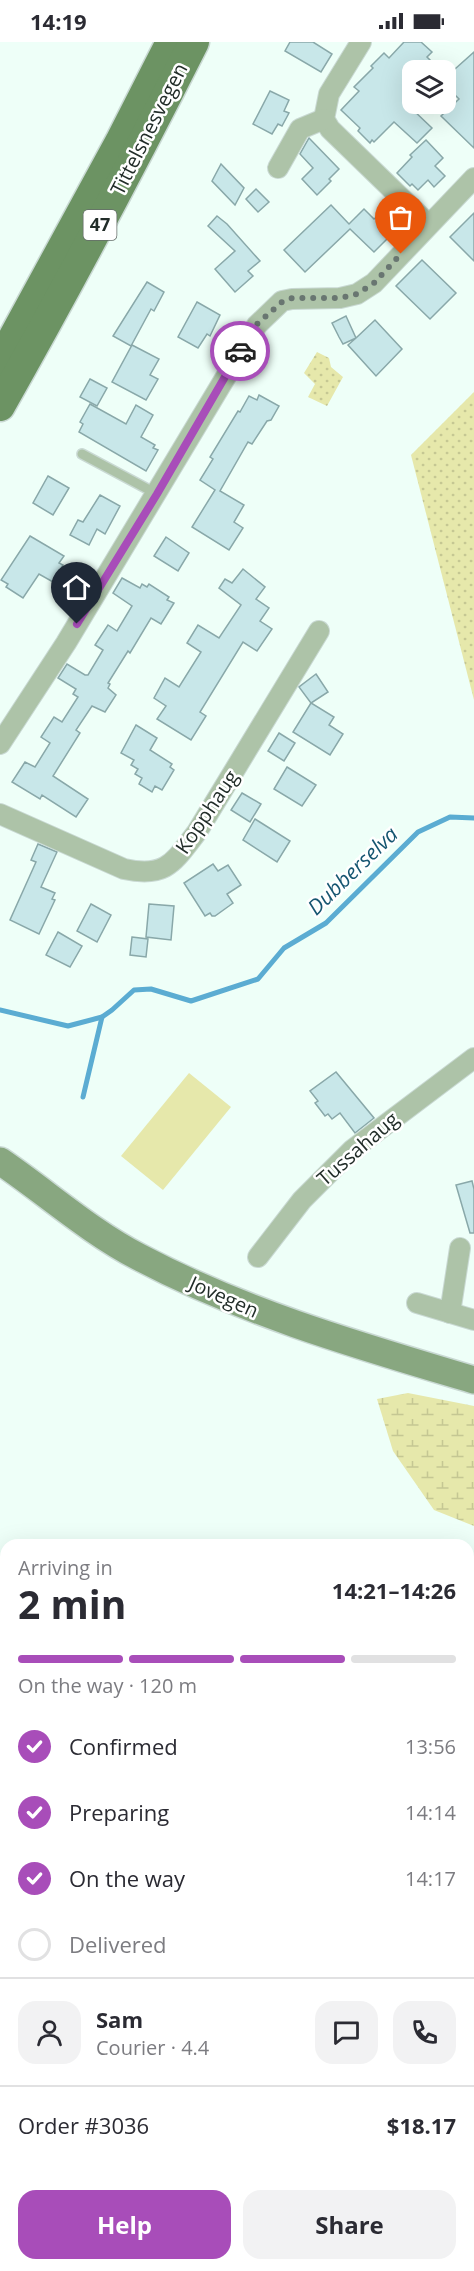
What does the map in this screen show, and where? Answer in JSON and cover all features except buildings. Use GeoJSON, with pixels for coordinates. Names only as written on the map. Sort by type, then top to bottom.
{"type":"FeatureCollection","features":[{"type":"Feature","properties":{"kind":"main road","name":"Tittelsnesvegen"},"geometry":{"type":"LineString","coordinates":[[0,362],[120,142],[171,42]]}},
{"type":"Feature","properties":{"kind":"main road","name":"Tittelsnesvegen"},"geometry":{"type":"LineString","coordinates":[[0,405],[107,212],[194,42]]}},
{"type":"Feature","properties":{"kind":"street"},"geometry":{"type":"LineString","coordinates":[[360,42],[329,94],[324,119],[330,129],[428,225]]}},
{"type":"Feature","properties":{"kind":"street"},"geometry":{"type":"LineString","coordinates":[[278,168],[300,129],[324,119]]}},
{"type":"Feature","properties":{"kind":"street"},"geometry":{"type":"LineString","coordinates":[[0,744],[66,643],[256,325],[282,302],[292,298],[340,298],[357,294],[374,283],[474,178]]}},
{"type":"Feature","properties":{"kind":"street","name":"Kopphaug"},"geometry":{"type":"LineString","coordinates":[[0,814],[124,869],[145,873],[164,869],[179,856],[197,832],[319,631]]}},
{"type":"Feature","properties":{"kind":"street","name":"Tussahaug"},"geometry":{"type":"LineString","coordinates":[[258,1257],[302,1200],[352,1150],[474,1058]]}},
{"type":"Feature","properties":{"kind":"street","name":"Jovegen"},"geometry":{"type":"LineString","coordinates":[[0,1161],[92,1229],[138,1257],[195,1285],[272,1317],[474,1380]]}},
{"type":"Feature","properties":{"kind":"street"},"geometry":{"type":"LineString","coordinates":[[450,1312],[460,1248]]}},
{"type":"Feature","properties":{"kind":"street"},"geometry":{"type":"LineString","coordinates":[[417,1303],[474,1320]]}},
{"type":"Feature","properties":{"kind":"lane"},"geometry":{"type":"LineString","coordinates":[[82,454],[157,494]]}},
{"type":"Feature","properties":{"kind":"green space"},"geometry":{"type":"Polygon","coordinates":[[[317,352],[329,358],[331,367],[343,377],[327,406],[308,397],[315,384],[304,373],[317,352]]]}},
{"type":"Feature","properties":{"kind":"green space"},"geometry":{"type":"Polygon","coordinates":[[[474,392],[474,700],[411,455],[474,392]]]}},
{"type":"Feature","properties":{"kind":"green space"},"geometry":{"type":"Polygon","coordinates":[[[189,1073],[231,1107],[163,1190],[121,1156],[189,1073]]]}},
{"type":"Feature","properties":{"kind":"green space"},"geometry":{"type":"Polygon","coordinates":[[[408,1393],[474,1406],[474,1526],[434,1510],[393,1451],[377,1399],[408,1393]]]}},
{"type":"Feature","properties":{"kind":"waterway","name":"Dubberselva"},"geometry":{"type":"LineString","coordinates":[[0,1010],[68,1026],[102,1017],[134,990],[151,989],[191,1001],[258,979],[284,948],[326,923],[418,832],[450,817],[474,818]]}},
{"type":"Feature","properties":{"kind":"waterway"},"geometry":{"type":"LineString","coordinates":[[83,1097],[102,1017]]}},
{"type":"Feature","properties":{"kind":"way so far"},"geometry":{"type":"LineString","coordinates":[[240,351],[256,325],[282,302],[292,298],[340,298],[357,294],[374,283],[401,254]]}},
{"type":"Feature","properties":{"kind":"route"},"geometry":{"type":"LineString","coordinates":[[77,624],[157,494],[240,351]]}}]}
